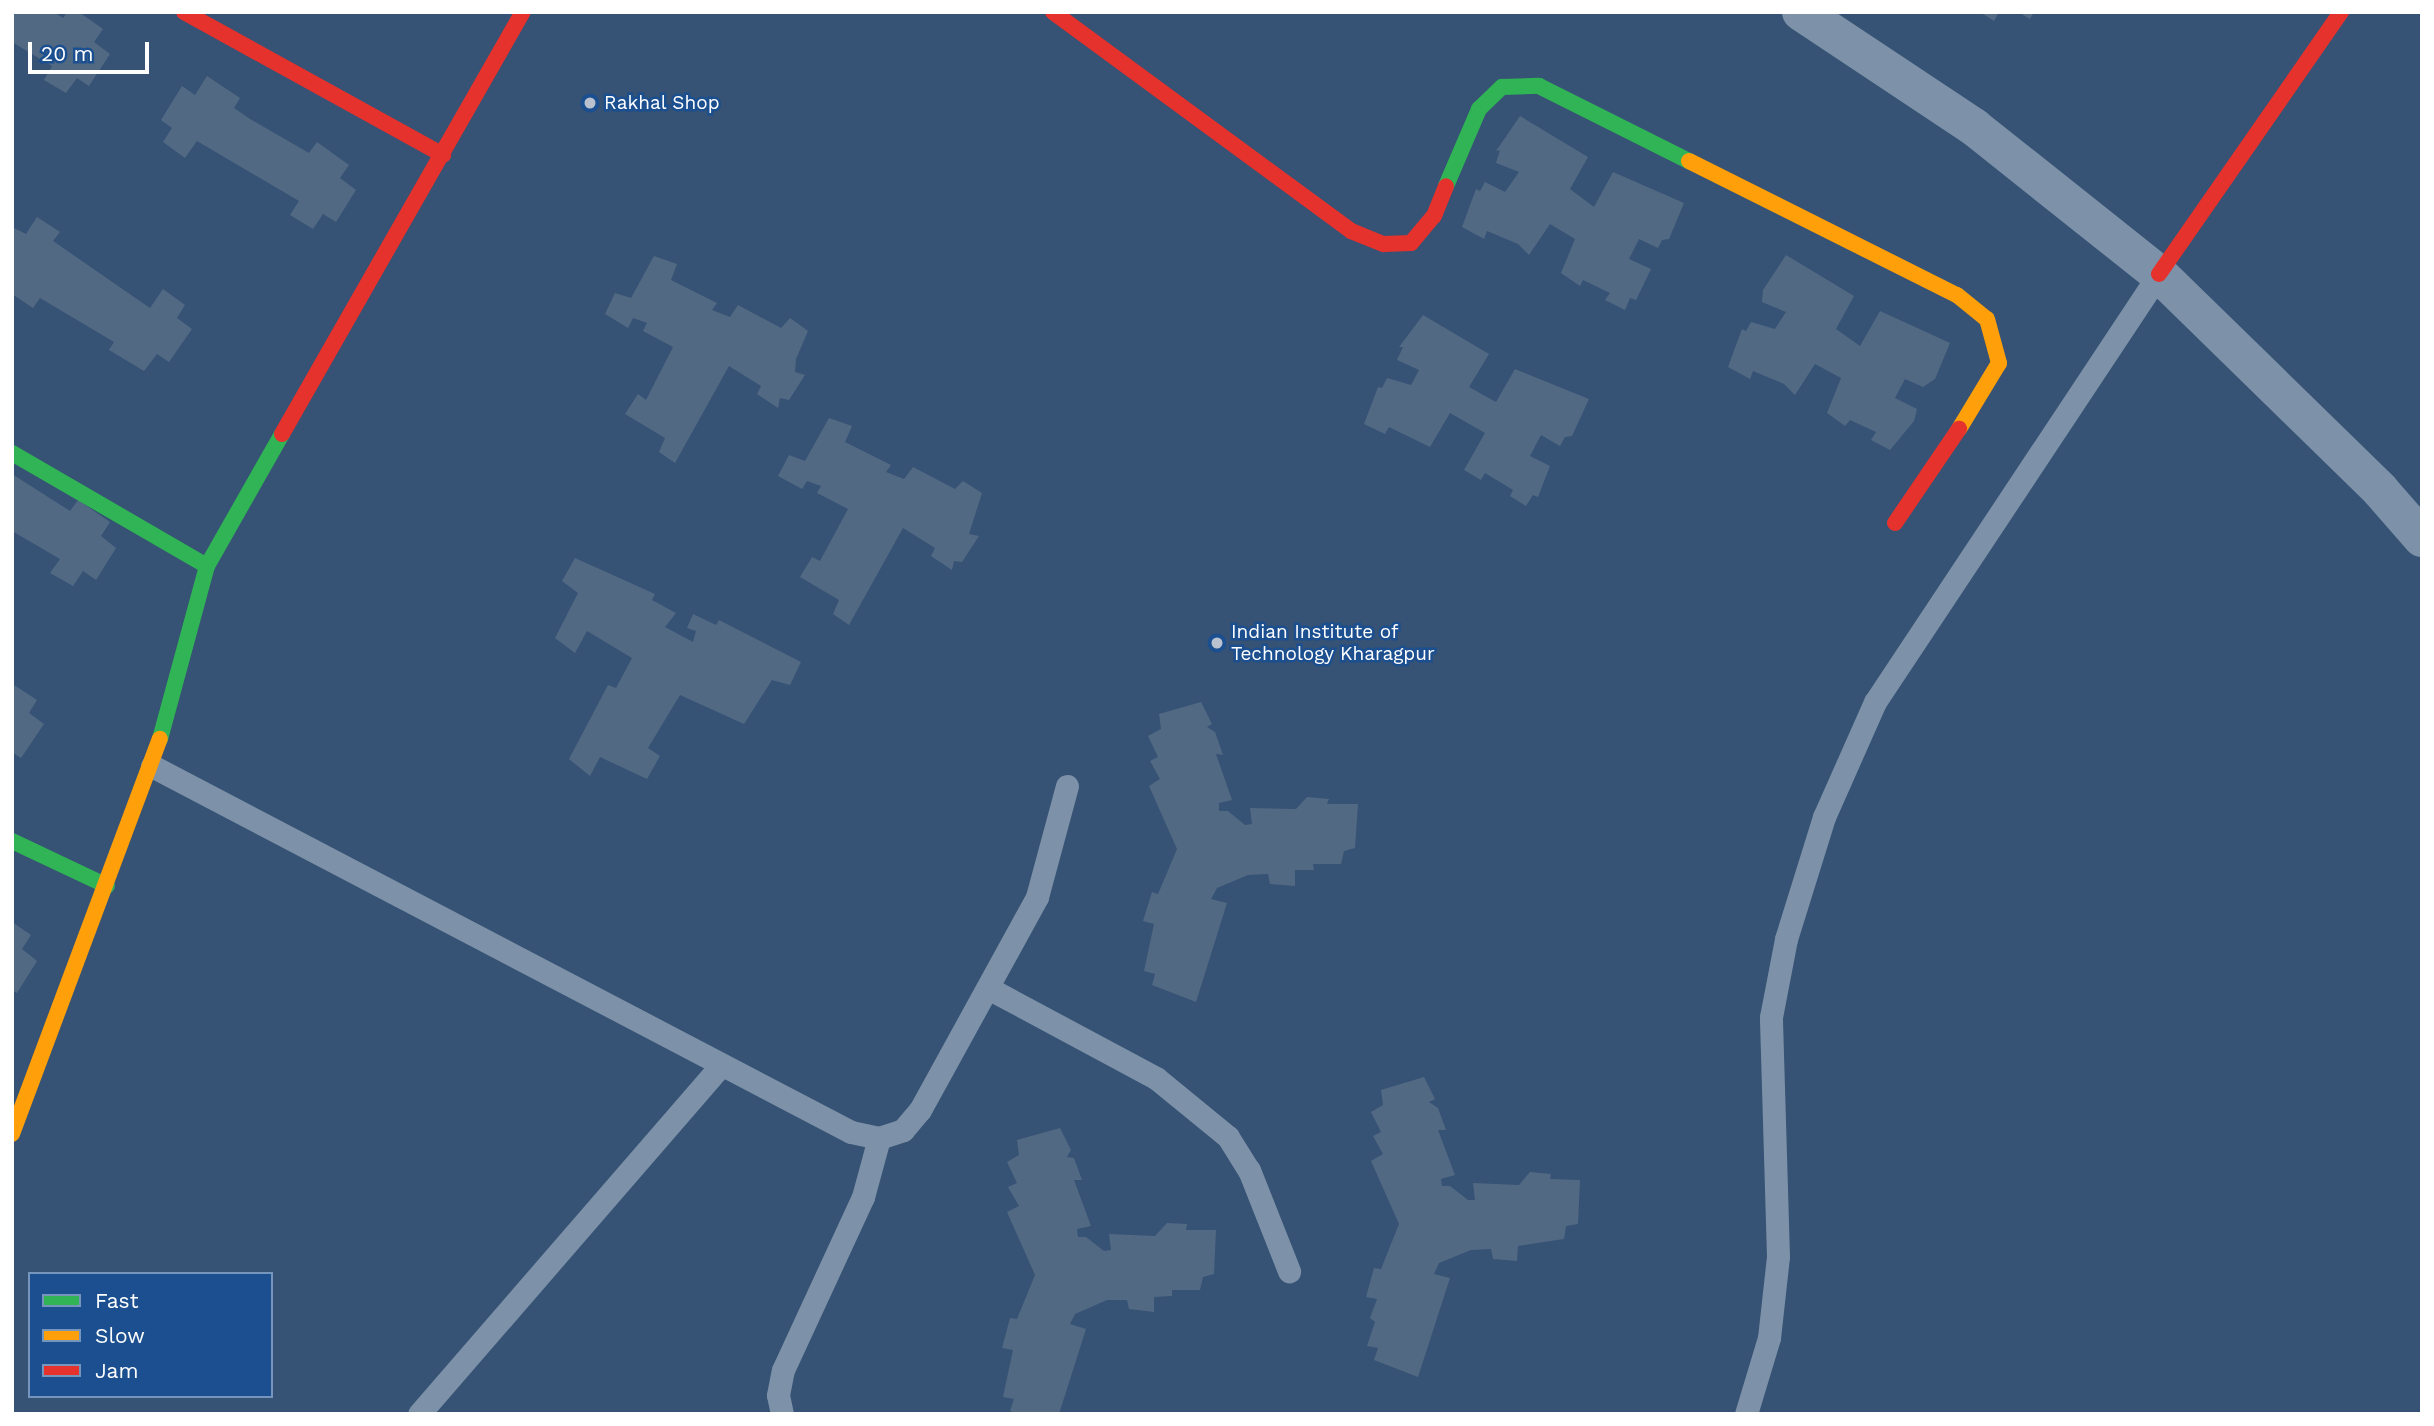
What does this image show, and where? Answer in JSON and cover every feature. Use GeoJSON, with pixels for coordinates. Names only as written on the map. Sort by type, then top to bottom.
{"type":"FeatureCollection","features":[{"type":"Feature","properties":{"kind":"street"},"geometry":{"type":"LineString","coordinates":[[184,12],[443,155]]}},
{"type":"Feature","properties":{"kind":"street"},"geometry":{"type":"LineString","coordinates":[[12,1134],[152,766],[207,566],[523,12]]}},
{"type":"Feature","properties":{"kind":"street"},"geometry":{"type":"LineString","coordinates":[[1053,12],[1351,231],[1384,244],[1411,243],[1434,216],[1479,109],[1502,87],[1539,86],[1957,295],[1987,318],[1999,363],[1987,388],[1895,523]]}},
{"type":"Feature","properties":{"kind":"street"},"geometry":{"type":"LineString","coordinates":[[1801,12],[1974,127],[2159,274],[2379,490],[2422,538]]}},
{"type":"Feature","properties":{"kind":"street"},"geometry":{"type":"LineString","coordinates":[[2159,274],[2341,12]]}},
{"type":"Feature","properties":{"kind":"street"},"geometry":{"type":"LineString","coordinates":[[12,453],[207,566]]}},
{"type":"Feature","properties":{"kind":"street"},"geometry":{"type":"LineString","coordinates":[[12,841],[107,886]]}},
{"type":"Feature","properties":{"kind":"lane"},"geometry":{"type":"LineString","coordinates":[[1746,1414],[1769,1338],[1778,1256],[1771,1017],[1786,939],[1824,817],[1875,702],[2159,274]]}},
{"type":"Feature","properties":{"kind":"lane"},"geometry":{"type":"LineString","coordinates":[[152,766],[851,1132],[879,1138],[903,1130],[920,1110],[1037,897],[1067,786]]}},
{"type":"Feature","properties":{"kind":"lane"},"geometry":{"type":"LineString","coordinates":[[988,988],[1156,1078],[1228,1137],[1249,1170],[1289,1271]]}},
{"type":"Feature","properties":{"kind":"lane"},"geometry":{"type":"LineString","coordinates":[[419,1414],[721,1065]]}},
{"type":"Feature","properties":{"kind":"lane"},"geometry":{"type":"LineString","coordinates":[[782,1414],[778,1395],[783,1370],[863,1197],[879,1138]]}},
{"type":"Feature","properties":{"kind":"building"},"geometry":{"type":"Polygon","coordinates":[[[12,12],[54,12],[63,18],[67,12],[79,12],[103,29],[94,42],[110,54],[89,86],[77,78],[66,93],[44,80],[52,66],[12,42],[12,12]]]}},
{"type":"Feature","properties":{"kind":"building"},"geometry":{"type":"Polygon","coordinates":[[[1980,12],[1999,12],[1994,21],[1980,12]]]}},
{"type":"Feature","properties":{"kind":"building"},"geometry":{"type":"Polygon","coordinates":[[[2018,12],[2034,12],[2030,19],[2018,12]]]}},
{"type":"Feature","properties":{"kind":"building"},"geometry":{"type":"Polygon","coordinates":[[[207,76],[240,98],[234,108],[250,119],[309,153],[317,142],[349,165],[340,178],[356,190],[336,222],[323,214],[313,229],[290,215],[299,201],[197,141],[185,158],[163,142],[172,128],[161,120],[182,86],[195,95],[207,76]]]}},
{"type":"Feature","properties":{"kind":"building"},"geometry":{"type":"Polygon","coordinates":[[[1520,116],[1588,157],[1570,189],[1594,207],[1613,172],[1684,203],[1669,239],[1662,240],[1658,248],[1639,239],[1629,259],[1651,269],[1636,300],[1630,298],[1625,310],[1605,300],[1610,293],[1583,280],[1580,286],[1561,273],[1575,239],[1550,224],[1529,255],[1518,244],[1487,231],[1484,239],[1462,227],[1476,189],[1480,191],[1485,182],[1505,192],[1519,172],[1496,163],[1500,150],[1496,151],[1520,116]]]}},
{"type":"Feature","properties":{"kind":"building"},"geometry":{"type":"Polygon","coordinates":[[[37,217],[60,232],[53,241],[150,308],[163,289],[185,305],[177,318],[192,329],[169,362],[157,354],[144,371],[109,350],[114,342],[40,298],[33,308],[12,294],[12,227],[26,234],[37,217]]]}},
{"type":"Feature","properties":{"kind":"building"},"geometry":{"type":"Polygon","coordinates":[[[1786,255],[1854,296],[1836,329],[1860,346],[1880,311],[1950,343],[1935,379],[1923,387],[1905,379],[1895,398],[1917,409],[1914,421],[1890,450],[1871,440],[1876,432],[1850,420],[1845,426],[1827,413],[1841,378],[1815,364],[1795,395],[1784,384],[1753,371],[1750,379],[1728,367],[1742,329],[1746,331],[1751,322],[1775,329],[1786,312],[1762,302],[1763,290],[1786,255]]]}},
{"type":"Feature","properties":{"kind":"building"},"geometry":{"type":"Polygon","coordinates":[[[654,256],[677,264],[671,280],[717,303],[712,310],[730,317],[738,305],[781,328],[790,318],[808,331],[796,359],[795,372],[805,375],[789,400],[780,398],[778,408],[757,394],[761,386],[729,366],[675,463],[659,452],[665,438],[625,414],[638,394],[646,400],[673,347],[643,331],[647,323],[633,318],[628,328],[605,314],[615,293],[631,298],[654,256]]]}},
{"type":"Feature","properties":{"kind":"building"},"geometry":{"type":"Polygon","coordinates":[[[1423,315],[1489,354],[1469,387],[1496,402],[1515,369],[1589,399],[1572,436],[1565,437],[1560,446],[1541,435],[1530,456],[1550,466],[1538,497],[1533,495],[1526,506],[1510,496],[1513,490],[1485,473],[1481,480],[1464,470],[1485,433],[1450,413],[1430,447],[1389,427],[1385,434],[1364,424],[1378,387],[1382,388],[1387,378],[1411,385],[1419,370],[1397,360],[1403,347],[1399,347],[1423,315]]]}},
{"type":"Feature","properties":{"kind":"building"},"geometry":{"type":"Polygon","coordinates":[[[829,418],[852,426],[845,442],[891,465],[886,472],[904,479],[913,467],[955,489],[963,481],[982,493],[969,534],[979,536],[962,562],[954,561],[952,570],[931,556],[935,548],[903,528],[849,625],[833,614],[839,600],[800,577],[812,557],[820,561],[848,509],[817,493],[821,486],[807,481],[802,489],[778,476],[789,455],[805,461],[829,418]]]}},
{"type":"Feature","properties":{"kind":"building"},"geometry":{"type":"Polygon","coordinates":[[[12,474],[70,511],[78,500],[110,522],[101,536],[116,548],[96,580],[83,571],[73,586],[50,573],[60,559],[12,531],[12,474]]]}},
{"type":"Feature","properties":{"kind":"building"},"geometry":{"type":"Polygon","coordinates":[[[575,558],[655,594],[652,600],[676,613],[665,627],[693,642],[696,631],[687,628],[693,614],[716,625],[719,620],[801,662],[790,685],[772,680],[744,724],[680,695],[648,748],[660,756],[647,779],[600,757],[590,776],[569,759],[608,685],[616,688],[632,658],[587,631],[575,653],[555,638],[578,593],[562,581],[575,558]]]}},
{"type":"Feature","properties":{"kind":"building"},"geometry":{"type":"Polygon","coordinates":[[[14,685],[37,700],[29,713],[44,724],[21,758],[12,752],[14,685]]]}},
{"type":"Feature","properties":{"kind":"building"},"geometry":{"type":"Polygon","coordinates":[[[1201,702],[1212,724],[1207,727],[1215,732],[1223,755],[1216,754],[1232,800],[1219,803],[1219,811],[1228,811],[1245,825],[1252,824],[1250,808],[1296,809],[1307,797],[1329,799],[1327,804],[1358,804],[1355,848],[1344,851],[1341,864],[1313,864],[1314,870],[1295,870],[1295,886],[1270,884],[1268,874],[1248,875],[1217,888],[1211,899],[1227,903],[1196,1002],[1152,985],[1155,974],[1144,971],[1154,924],[1143,921],[1152,892],[1158,894],[1177,849],[1149,786],[1160,779],[1150,761],[1158,757],[1148,736],[1161,729],[1159,714],[1201,702]]]}},
{"type":"Feature","properties":{"kind":"building"},"geometry":{"type":"Polygon","coordinates":[[[12,922],[31,935],[22,949],[37,961],[17,993],[12,990],[12,922]]]}},
{"type":"Feature","properties":{"kind":"building"},"geometry":{"type":"Polygon","coordinates":[[[1424,1077],[1435,1099],[1429,1102],[1438,1108],[1446,1130],[1438,1130],[1455,1175],[1441,1179],[1442,1186],[1450,1186],[1468,1200],[1475,1200],[1473,1183],[1519,1185],[1530,1172],[1551,1174],[1550,1179],[1580,1180],[1578,1224],[1566,1226],[1564,1239],[1518,1246],[1517,1261],[1493,1259],[1491,1249],[1471,1250],[1439,1263],[1434,1274],[1450,1278],[1418,1377],[1374,1360],[1378,1348],[1367,1346],[1375,1322],[1370,1318],[1377,1299],[1366,1297],[1374,1268],[1381,1269],[1399,1224],[1371,1161],[1383,1154],[1373,1136],[1381,1132],[1371,1112],[1383,1105],[1381,1090],[1424,1077]]]}},
{"type":"Feature","properties":{"kind":"building"},"geometry":{"type":"Polygon","coordinates":[[[1060,1128],[1071,1150],[1067,1157],[1074,1158],[1082,1180],[1074,1180],[1091,1226],[1077,1229],[1078,1237],[1086,1237],[1104,1251],[1111,1250],[1109,1234],[1155,1236],[1167,1223],[1187,1224],[1186,1230],[1216,1230],[1214,1274],[1203,1277],[1200,1290],[1172,1290],[1172,1296],[1154,1297],[1154,1312],[1129,1309],[1127,1300],[1107,1300],[1075,1314],[1070,1324],[1086,1329],[1059,1414],[1018,1414],[1010,1411],[1014,1399],[1003,1397],[1013,1350],[1002,1348],[1010,1318],[1017,1319],[1035,1275],[1007,1212],[1019,1206],[1008,1187],[1017,1183],[1007,1162],[1019,1155],[1017,1140],[1060,1128]]]}},
{"type":"Feature","properties":{"kind":"traffic: fast"},"geometry":{"type":"LineString","coordinates":[[1446,186],[1479,109],[1502,87],[1539,86],[1689,161]]}},
{"type":"Feature","properties":{"kind":"traffic: fast"},"geometry":{"type":"LineString","coordinates":[[160,739],[207,566],[282,434]]}},
{"type":"Feature","properties":{"kind":"traffic: fast"},"geometry":{"type":"LineString","coordinates":[[12,453],[207,566]]}},
{"type":"Feature","properties":{"kind":"traffic: fast"},"geometry":{"type":"LineString","coordinates":[[12,841],[107,886]]}},
{"type":"Feature","properties":{"kind":"traffic: slow"},"geometry":{"type":"LineString","coordinates":[[1689,161],[1957,295],[1987,319],[1999,363],[1959,429]]}},
{"type":"Feature","properties":{"kind":"traffic: slow"},"geometry":{"type":"LineString","coordinates":[[12,1134],[160,739]]}},
{"type":"Feature","properties":{"kind":"traffic: jam"},"geometry":{"type":"LineString","coordinates":[[184,12],[443,155]]}},
{"type":"Feature","properties":{"kind":"traffic: jam"},"geometry":{"type":"LineString","coordinates":[[282,434],[523,12]]}},
{"type":"Feature","properties":{"kind":"traffic: jam"},"geometry":{"type":"LineString","coordinates":[[1053,12],[1351,231],[1384,244],[1411,243],[1434,216],[1446,186]]}},
{"type":"Feature","properties":{"kind":"traffic: jam"},"geometry":{"type":"LineString","coordinates":[[2159,274],[2341,12]]}},
{"type":"Feature","properties":{"kind":"traffic: jam"},"geometry":{"type":"LineString","coordinates":[[1895,523],[1959,429]]}},
{"type":"Feature","properties":{"kind":"place","name":"Rakhal Shop"},"geometry":{"type":"Point","coordinates":[590,103]}},
{"type":"Feature","properties":{"kind":"place","name":"Indian Institute of Technology Kharagpur"},"geometry":{"type":"Point","coordinates":[1217,643]}}]}
